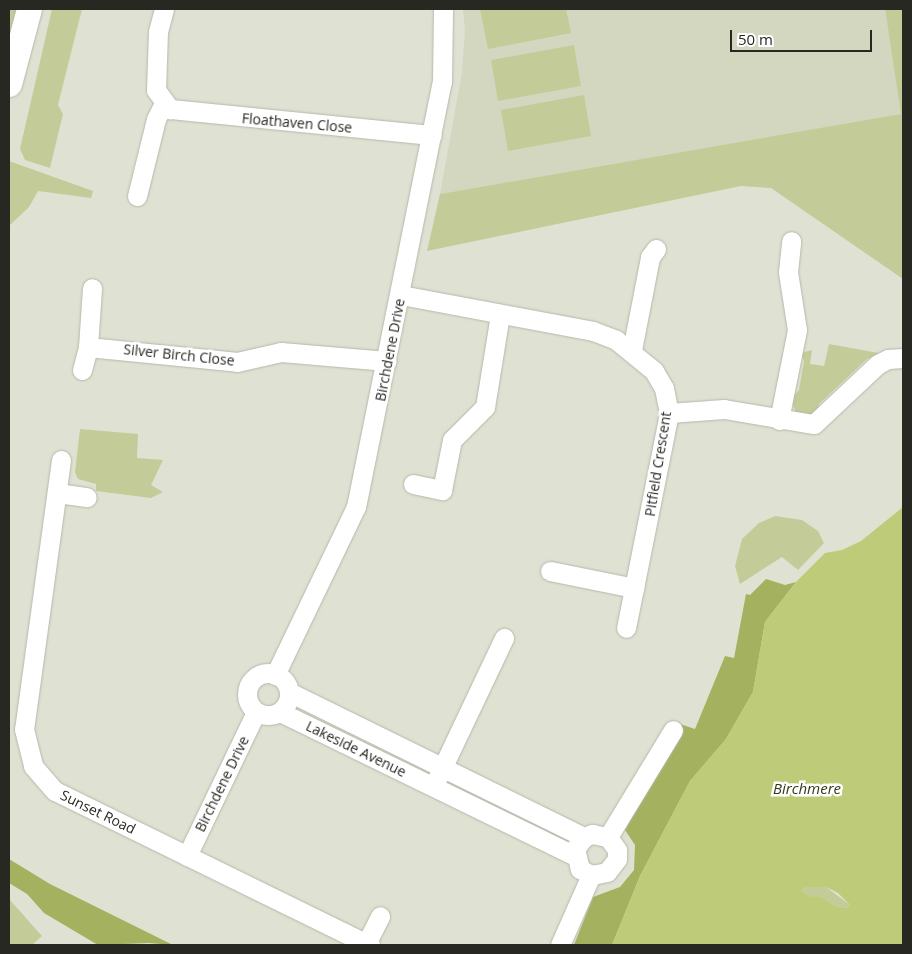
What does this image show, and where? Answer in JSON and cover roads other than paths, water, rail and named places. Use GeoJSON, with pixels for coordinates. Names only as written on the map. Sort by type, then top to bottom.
{"type":"FeatureCollection","features":[{"type":"Feature","properties":{"kind":"main road"},"geometry":{"type":"LineString","coordinates":[[9,84],[29,9]]}},
{"type":"Feature","properties":{"kind":"street"},"geometry":{"type":"LineString","coordinates":[[137,196],[156,119],[164,105],[156,90],[157,42],[164,9]]}},
{"type":"Feature","properties":{"kind":"street","name":"Birchdene Drive"},"geometry":{"type":"LineString","coordinates":[[274,674],[356,506],[401,295],[442,82],[443,9]]}},
{"type":"Feature","properties":{"kind":"street","name":"Floathaven Close"},"geometry":{"type":"LineString","coordinates":[[164,105],[182,113],[432,135]]}},
{"type":"Feature","properties":{"kind":"street"},"geometry":{"type":"LineString","coordinates":[[779,420],[797,330],[788,272],[791,241]]}},
{"type":"Feature","properties":{"kind":"street"},"geometry":{"type":"LineString","coordinates":[[632,350],[650,257],[656,248]]}},
{"type":"Feature","properties":{"kind":"street"},"geometry":{"type":"LineString","coordinates":[[82,370],[88,347],[92,288]]}},
{"type":"Feature","properties":{"kind":"street","name":"Pitfield Crescent"},"geometry":{"type":"LineString","coordinates":[[401,295],[593,332],[632,350],[654,370],[661,382],[669,413],[626,628]]}},
{"type":"Feature","properties":{"kind":"street"},"geometry":{"type":"LineString","coordinates":[[413,484],[442,490],[452,440],[485,407],[500,314]]}},
{"type":"Feature","properties":{"kind":"street","name":"Silver Birch Close"},"geometry":{"type":"LineString","coordinates":[[88,347],[237,362],[281,352],[387,361]]}},
{"type":"Feature","properties":{"kind":"street"},"geometry":{"type":"LineString","coordinates":[[669,413],[724,409],[779,420],[814,424],[878,364],[888,359],[903,358]]}},
{"type":"Feature","properties":{"kind":"street","name":"Sunset Road"},"geometry":{"type":"LineString","coordinates":[[61,460],[24,729],[26,750],[40,778],[55,791],[368,944],[380,916]]}},
{"type":"Feature","properties":{"kind":"street"},"geometry":{"type":"LineString","coordinates":[[57,493],[87,497]]}},
{"type":"Feature","properties":{"kind":"street"},"geometry":{"type":"LineString","coordinates":[[550,571],[634,588]]}},
{"type":"Feature","properties":{"kind":"street"},"geometry":{"type":"LineString","coordinates":[[433,787],[504,638]]}},
{"type":"Feature","properties":{"kind":"street"},"geometry":{"type":"LineString","coordinates":[[274,674],[284,681],[289,692],[288,702],[280,712],[265,715],[256,712],[248,700],[248,687],[260,675],[274,674]]}},
{"type":"Feature","properties":{"kind":"street","name":"Lakeside Avenue"},"geometry":{"type":"LineString","coordinates":[[289,692],[584,837],[592,834],[608,837]]}},
{"type":"Feature","properties":{"kind":"street","name":"Birchdene Drive"},"geometry":{"type":"LineString","coordinates":[[187,856],[256,712]]}},
{"type":"Feature","properties":{"kind":"street","name":"Lakeside Avenue"},"geometry":{"type":"LineString","coordinates":[[280,712],[575,856],[580,869],[592,875]]}},
{"type":"Feature","properties":{"kind":"street"},"geometry":{"type":"LineString","coordinates":[[560,945],[592,875],[608,872],[617,859],[617,850],[608,837],[673,730]]}},
{"type":"Feature","properties":{"kind":"street"},"geometry":{"type":"LineString","coordinates":[[575,856],[575,849],[584,837]]}},
{"type":"Feature","properties":{"kind":"water","name":"Birchmere"},"geometry":{"type":"Polygon","coordinates":[[[903,507],[903,945],[612,945],[640,876],[690,781],[726,739],[753,692],[765,622],[796,582],[825,553],[842,550],[861,541],[903,507]],[[805,887],[802,891],[812,897],[822,897],[835,906],[847,908],[850,905],[838,893],[826,887],[805,887]]]}}]}
